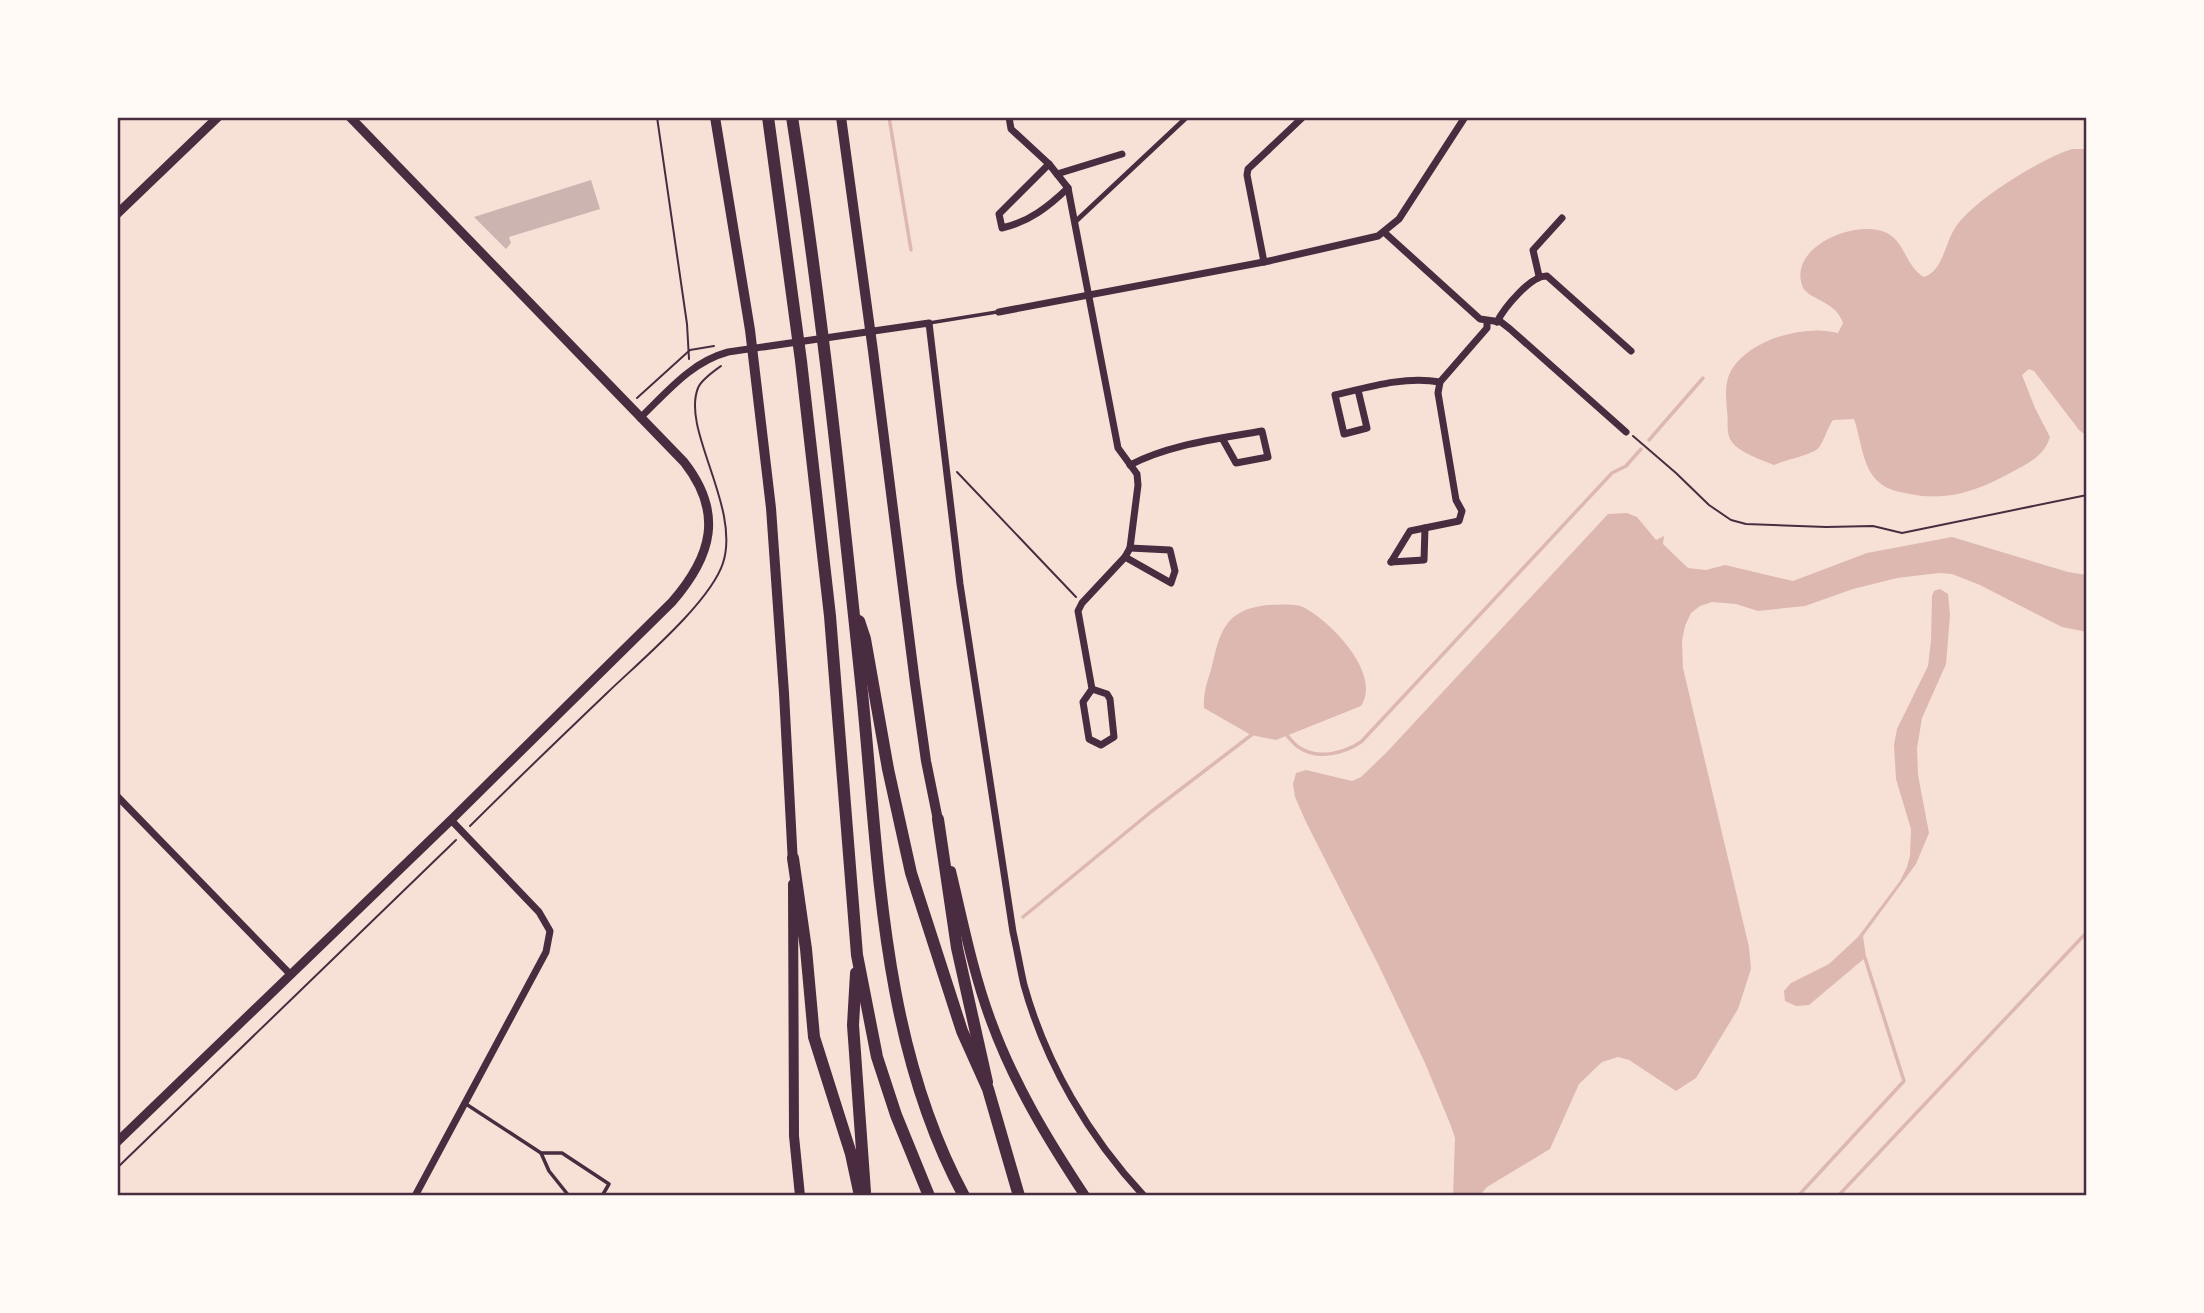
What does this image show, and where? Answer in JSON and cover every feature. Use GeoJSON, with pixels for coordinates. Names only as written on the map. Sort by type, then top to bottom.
{"type":"FeatureCollection","features":[{"type":"Feature","properties":{"kind":"highway"},"geometry":{"type":"LineString","coordinates":[[715,117],[750,330],[772,521],[793,858],[806,949],[814,1037],[862,1196]]}},
{"type":"Feature","properties":{"kind":"highway"},"geometry":{"type":"LineString","coordinates":[[768,117],[801,361],[830,616],[857,955],[877,1057],[896,1115],[929,1196]]}},
{"type":"Feature","properties":{"kind":"highway"},"geometry":{"type":"LineString","coordinates":[[792,117],[844,510],[882,891],[897,1003],[922,1094],[964,1196]]}},
{"type":"Feature","properties":{"kind":"highway"},"geometry":{"type":"LineString","coordinates":[[841,117],[915,683],[957,948],[987,1072],[988,1090]]}},
{"type":"Feature","properties":{"kind":"highway"},"geometry":{"type":"LineString","coordinates":[[852,598],[865,639],[888,769],[911,873],[958,1020],[988,1090],[1018,1196]]}},
{"type":"Feature","properties":{"kind":"highway"},"geometry":{"type":"LineString","coordinates":[[938,819],[978,980],[991,1021],[1007,1062],[1031,1109],[1085,1196]]}},
{"type":"Feature","properties":{"kind":"highway"},"geometry":{"type":"LineString","coordinates":[[793,858],[791,950],[794,1136],[800,1196]]}},
{"type":"Feature","properties":{"kind":"highway"},"geometry":{"type":"LineString","coordinates":[[857,955],[853,1025],[865,1175],[862,1196]]}},
{"type":"Feature","properties":{"kind":"street"},"geometry":{"type":"LineString","coordinates":[[117,214],[218,117]]}},
{"type":"Feature","properties":{"kind":"street"},"geometry":{"type":"LineString","coordinates":[[117,1142],[451,820],[672,602],[698,569],[708,530],[705,497],[684,462],[350,117]]}},
{"type":"Feature","properties":{"kind":"street"},"geometry":{"type":"LineString","coordinates":[[1009,117],[1011,129],[1049,164],[1069,188],[1118,448],[1137,474],[1130,548],[1078,611],[1092,689],[1083,702],[1089,739],[1101,745],[1114,737],[1110,699],[1107,694],[1092,689]]}},
{"type":"Feature","properties":{"kind":"street"},"geometry":{"type":"LineString","coordinates":[[1075,222],[1188,117]]}},
{"type":"Feature","properties":{"kind":"street"},"geometry":{"type":"LineString","coordinates":[[1264,262],[1248,169],[1303,117]]}},
{"type":"Feature","properties":{"kind":"street"},"geometry":{"type":"LineString","coordinates":[[999,312],[1369,240],[1385,233],[1399,219],[1465,117]]}},
{"type":"Feature","properties":{"kind":"street"},"geometry":{"type":"LineString","coordinates":[[1057,174],[1122,154]]}},
{"type":"Feature","properties":{"kind":"street"},"geometry":{"type":"LineString","coordinates":[[1049,164],[999,214],[1002,228],[1020,224],[1046,208],[1069,188]]}},
{"type":"Feature","properties":{"kind":"street"},"geometry":{"type":"LineString","coordinates":[[1539,276],[1533,250],[1562,218]]}},
{"type":"Feature","properties":{"kind":"street"},"geometry":{"type":"LineString","coordinates":[[1385,233],[1480,320],[1497,322],[1510,328],[1626,432]]}},
{"type":"Feature","properties":{"kind":"street"},"geometry":{"type":"LineString","coordinates":[[1497,322],[1501,314],[1539,276]]}},
{"type":"Feature","properties":{"kind":"street"},"geometry":{"type":"LineString","coordinates":[[1539,276],[1549,277],[1631,351]]}},
{"type":"Feature","properties":{"kind":"street"},"geometry":{"type":"LineString","coordinates":[[1425,528],[1424,560],[1391,562],[1409,531],[1459,521],[1462,511],[1456,500],[1438,393],[1440,382],[1486,328],[1487,321]]}},
{"type":"Feature","properties":{"kind":"street"},"geometry":{"type":"LineString","coordinates":[[640,418],[692,368],[712,356],[929,323],[960,584],[1013,932],[1024,986],[1043,1037],[1073,1102],[1115,1164],[1144,1196]]}},
{"type":"Feature","properties":{"kind":"street"},"geometry":{"type":"LineString","coordinates":[[1358,390],[1367,428],[1343,434],[1335,395],[1358,390],[1395,382],[1440,382]]}},
{"type":"Feature","properties":{"kind":"street"},"geometry":{"type":"LineString","coordinates":[[1130,465],[1164,451],[1223,438],[1262,431],[1268,457],[1236,463],[1223,438]]}},
{"type":"Feature","properties":{"kind":"street"},"geometry":{"type":"LineString","coordinates":[[1125,557],[1171,583],[1175,571],[1170,550],[1130,548]]}},
{"type":"Feature","properties":{"kind":"street"},"geometry":{"type":"LineString","coordinates":[[117,796],[291,975]]}},
{"type":"Feature","properties":{"kind":"street"},"geometry":{"type":"LineString","coordinates":[[415,1196],[546,952],[550,931],[539,912],[451,820]]}},
{"type":"Feature","properties":{"kind":"lane"},"geometry":{"type":"LineString","coordinates":[[929,323],[999,312]]}},
{"type":"Feature","properties":{"kind":"lane"},"geometry":{"type":"LineString","coordinates":[[465,1103],[541,1153],[549,1171],[569,1196]]}},
{"type":"Feature","properties":{"kind":"lane"},"geometry":{"type":"LineString","coordinates":[[541,1153],[562,1153],[609,1184],[602,1196]]}},
{"type":"Feature","properties":{"kind":"path"},"geometry":{"type":"LineString","coordinates":[[657,117],[690,350]]}},
{"type":"Feature","properties":{"kind":"path"},"geometry":{"type":"LineString","coordinates":[[629,406],[690,350],[715,346]]}},
{"type":"Feature","properties":{"kind":"path"},"geometry":{"type":"LineString","coordinates":[[700,433],[695,408],[699,385],[722,365]]}},
{"type":"Feature","properties":{"kind":"path"},"geometry":{"type":"LineString","coordinates":[[1626,432],[1669,466],[1709,505],[1731,520],[1746,524],[1873,526],[1902,533],[2087,495]]}},
{"type":"Feature","properties":{"kind":"path"},"geometry":{"type":"LineString","coordinates":[[946,460],[1082,603]]}},
{"type":"Feature","properties":{"kind":"path"},"geometry":{"type":"LineString","coordinates":[[122,1154],[127,1159]]}},
{"type":"Feature","properties":{"kind":"shaded area"},"geometry":{"type":"Polygon","coordinates":[[[2072,149],[2087,149],[2087,436],[2079,430],[2034,371],[2029,369],[2022,375],[2050,437],[2047,444],[2040,454],[2024,465],[1988,484],[1963,493],[1924,496],[1884,486],[1867,465],[1854,419],[1833,420],[1817,449],[1774,465],[1746,453],[1732,442],[1728,431],[1727,384],[1729,374],[1741,358],[1752,349],[1780,336],[1810,331],[1838,333],[1843,323],[1834,309],[1809,294],[1802,285],[1801,271],[1806,258],[1815,247],[1843,233],[1874,229],[1893,237],[1913,267],[1924,277],[1935,269],[1955,228],[1977,205],[2026,171],[2072,149]]]}},
{"type":"Feature","properties":{"kind":"shaded area"},"geometry":{"type":"Polygon","coordinates":[[[1627,513],[1637,517],[1656,540],[1664,536],[1663,544],[1688,568],[1706,570],[1725,565],[1793,581],[1867,553],[1952,537],[2068,572],[2087,575],[2087,632],[2062,627],[1980,585],[1952,574],[1939,573],[1897,578],[1853,589],[1805,606],[1758,611],[1736,604],[1712,602],[1691,613],[1682,641],[1683,668],[1749,947],[1751,969],[1738,1009],[1696,1078],[1676,1091],[1629,1060],[1618,1057],[1602,1062],[1579,1084],[1550,1149],[1487,1187],[1479,1196],[1453,1196],[1455,1138],[1451,1126],[1425,1063],[1379,966],[1306,822],[1295,797],[1293,784],[1296,773],[1306,770],[1352,781],[1361,777],[1608,514],[1627,513]]]}},
{"type":"Feature","properties":{"kind":"shaded area"},"geometry":{"type":"Polygon","coordinates":[[[1940,589],[1948,594],[1950,615],[1946,664],[1922,718],[1917,748],[1918,775],[1929,833],[1916,864],[1863,936],[1866,957],[1809,1005],[1796,1006],[1785,1001],[1784,991],[1791,983],[1829,964],[1858,937],[1900,881],[1907,867],[1911,829],[1896,779],[1894,745],[1897,729],[1928,666],[1932,596],[1934,591],[1940,589]]]}},
{"type":"Feature","properties":{"kind":"shaded area"},"geometry":{"type":"Polygon","coordinates":[[[1267,605],[1301,606],[1316,615],[1340,637],[1360,665],[1365,679],[1366,693],[1361,706],[1276,740],[1251,735],[1204,708],[1207,684],[1226,625],[1241,612],[1267,605]]]}},
{"type":"Feature","properties":{"kind":"building"},"geometry":{"type":"Polygon","coordinates":[[[591,180],[600,209],[509,237],[511,243],[506,249],[474,217],[591,180]]]}},
{"type":"Feature","properties":{"kind":"waterway"},"geometry":{"type":"LineString","coordinates":[[889,117],[911,250]]}},
{"type":"Feature","properties":{"kind":"waterway"},"geometry":{"type":"LineString","coordinates":[[1649,440],[1703,378]]}},
{"type":"Feature","properties":{"kind":"waterway"},"geometry":{"type":"LineString","coordinates":[[1284,732],[1298,747],[1315,754],[1339,752],[1361,742],[1612,473],[1626,466],[1641,449]]}},
{"type":"Feature","properties":{"kind":"waterway"},"geometry":{"type":"LineString","coordinates":[[1023,917],[1152,811],[1254,733]]}},
{"type":"Feature","properties":{"kind":"waterway"},"geometry":{"type":"LineString","coordinates":[[1838,1196],[2087,932]]}},
{"type":"Feature","properties":{"kind":"waterway"},"geometry":{"type":"LineString","coordinates":[[1798,1196],[1904,1081],[1865,958]]}}]}
